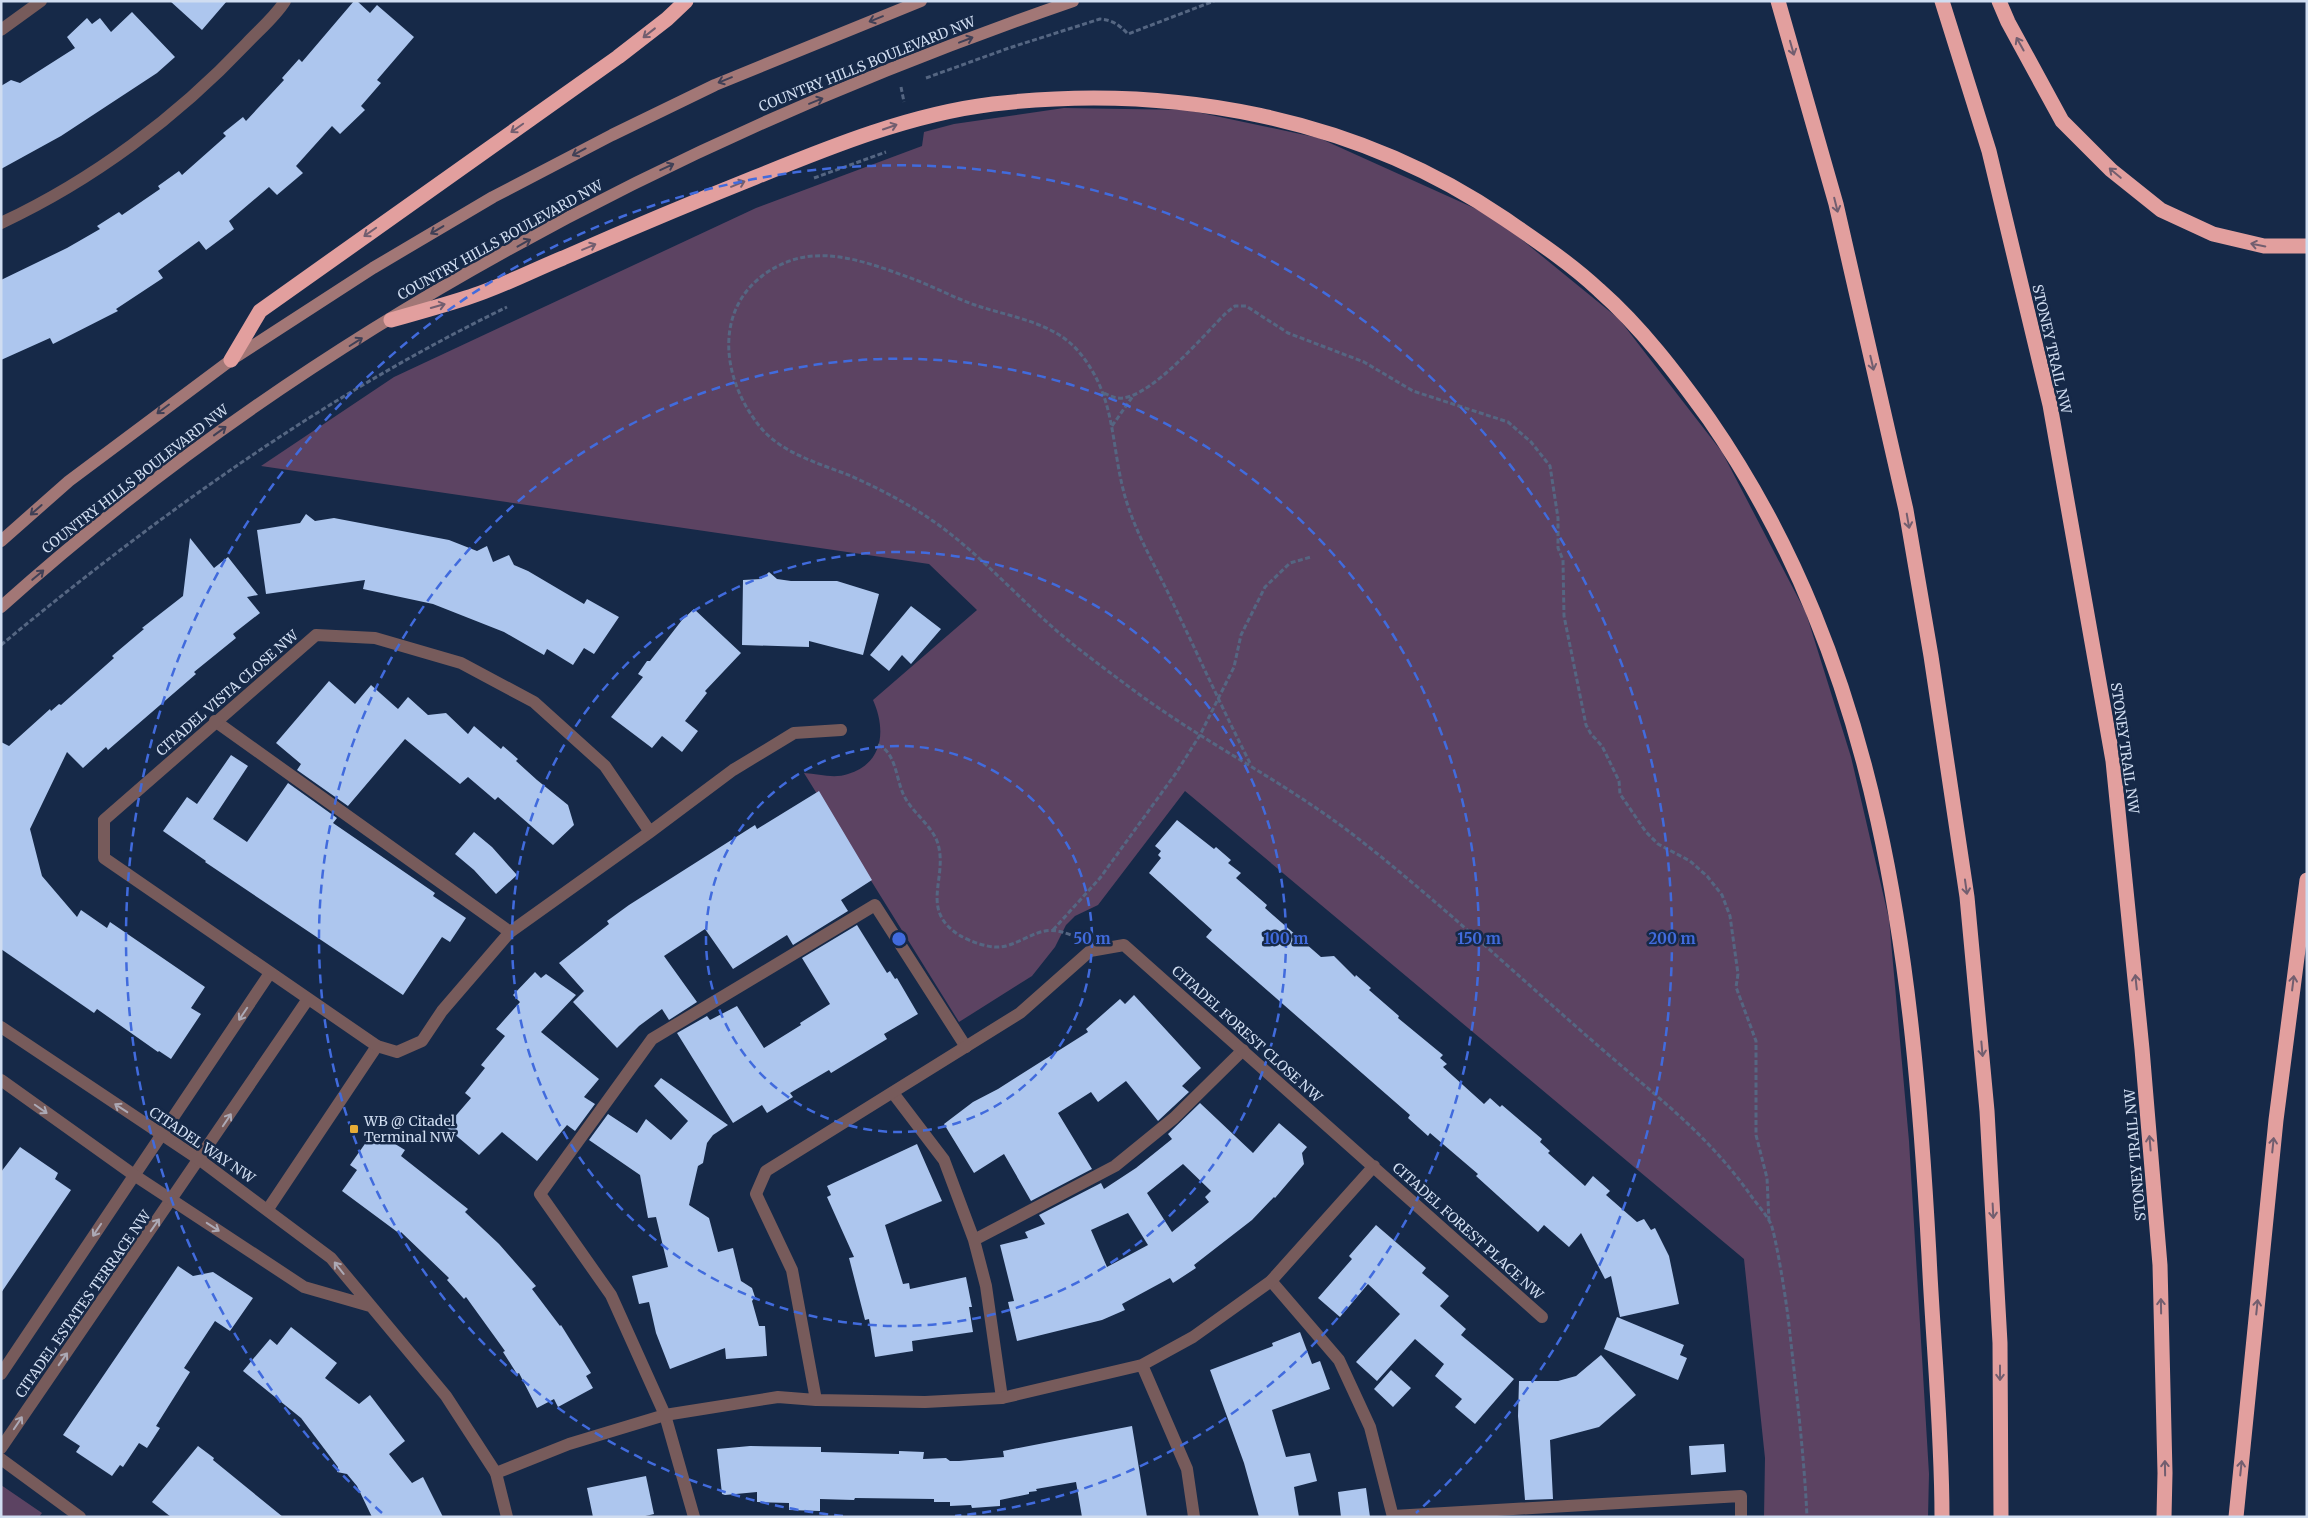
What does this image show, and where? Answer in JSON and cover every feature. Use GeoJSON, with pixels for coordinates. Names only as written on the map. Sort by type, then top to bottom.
{"type":"FeatureCollection","features":[{"type":"Feature","properties":{"kind":"highway"},"geometry":{"type":"LineString","coordinates":[[231,360],[260,311],[618,57],[667,19],[686,1]]}},
{"type":"Feature","properties":{"kind":"highway"},"geometry":{"type":"LineString","coordinates":[[1778,1],[1836,204],[1906,510],[1931,656],[1964,878],[1988,1121],[2000,1343],[2001,1517]]}},
{"type":"Feature","properties":{"kind":"highway","name":"STONEY TRAIL NW"},"geometry":{"type":"LineString","coordinates":[[1942,1],[1988,151],[2050,405],[2113,761],[2142,1049],[2160,1265],[2165,1473],[2164,1517]]}},
{"type":"Feature","properties":{"kind":"highway"},"geometry":{"type":"LineString","coordinates":[[1999,1],[2008,22],[2062,121],[2111,170],[2160,210],[2213,234],[2264,246],[2307,246]]}},
{"type":"Feature","properties":{"kind":"highway"},"geometry":{"type":"LineString","coordinates":[[391,320],[471,297],[789,163],[909,120],[990,104],[1090,98],[1168,101],[1222,107],[1337,136],[1376,150],[1441,180],[1490,209],[1547,248],[1600,290],[1646,338],[1687,388],[1735,458],[1764,506],[1803,590],[1840,679],[1864,755],[1888,859],[1912,1037],[1926,1194],[1942,1517]]}},
{"type":"Feature","properties":{"kind":"highway"},"geometry":{"type":"LineString","coordinates":[[2236,1517],[2276,1120],[2307,880]]}},
{"type":"Feature","properties":{"kind":"main road"},"geometry":{"type":"LineString","coordinates":[[1,541],[69,481],[231,360],[373,268],[484,202],[603,139],[715,85],[921,1]]}},
{"type":"Feature","properties":{"kind":"main road","name":"COUNTRY HILLS BOULEVARD NW"},"geometry":{"type":"LineString","coordinates":[[1,607],[107,517],[239,417],[436,291],[644,178],[767,121],[1009,23],[1073,1]]}},
{"type":"Feature","properties":{"kind":"street"},"geometry":{"type":"LineString","coordinates":[[1,30],[40,1]]}},
{"type":"Feature","properties":{"kind":"street"},"geometry":{"type":"LineString","coordinates":[[1,223],[88,174],[166,120],[236,54],[285,1]]}},
{"type":"Feature","properties":{"kind":"street","name":"CITADEL VISTA CLOSE NW"},"geometry":{"type":"LineString","coordinates":[[316,635],[375,638],[461,663],[534,702],[605,766],[650,832],[510,932],[442,1011],[422,1041],[397,1052],[377,1046],[104,858],[104,820],[216,721],[316,635]]}},
{"type":"Feature","properties":{"kind":"street"},"geometry":{"type":"LineString","coordinates":[[216,721],[510,932]]}},
{"type":"Feature","properties":{"kind":"street"},"geometry":{"type":"LineString","coordinates":[[650,832],[733,770],[794,733],[841,730]]}},
{"type":"Feature","properties":{"kind":"street"},"geometry":{"type":"LineString","coordinates":[[694,1517],[665,1415],[611,1295],[540,1194],[652,1039],[875,906],[966,1047]]}},
{"type":"Feature","properties":{"kind":"street","name":"CITADEL FOREST CLOSE NW"},"geometry":{"type":"LineString","coordinates":[[816,1400],[792,1270],[756,1194],[766,1171],[1020,1013],[1090,951],[1124,945],[1374,1166]]}},
{"type":"Feature","properties":{"kind":"street"},"geometry":{"type":"LineString","coordinates":[[134,1175],[270,973]]}},
{"type":"Feature","properties":{"kind":"street"},"geometry":{"type":"LineString","coordinates":[[172,1201],[308,999]]}},
{"type":"Feature","properties":{"kind":"street","name":"CITADEL WAY NW"},"geometry":{"type":"LineString","coordinates":[[1,1027],[200,1160],[331,1258],[446,1396],[496,1473],[507,1517]]}},
{"type":"Feature","properties":{"kind":"street"},"geometry":{"type":"LineString","coordinates":[[268,1209],[377,1046]]}},
{"type":"Feature","properties":{"kind":"street"},"geometry":{"type":"LineString","coordinates":[[974,1240],[1115,1166],[1174,1118],[1243,1050]]}},
{"type":"Feature","properties":{"kind":"street"},"geometry":{"type":"LineString","coordinates":[[1,1080],[172,1201],[304,1287],[370,1306]]}},
{"type":"Feature","properties":{"kind":"street"},"geometry":{"type":"LineString","coordinates":[[893,1093],[944,1160],[974,1240],[986,1286],[1002,1398]]}},
{"type":"Feature","properties":{"kind":"street"},"geometry":{"type":"LineString","coordinates":[[496,1473],[569,1444],[665,1415],[778,1397],[816,1400],[925,1402],[1002,1398],[1142,1365],[1194,1337],[1271,1280],[1374,1166]]}},
{"type":"Feature","properties":{"kind":"street","name":"CITADEL FOREST PLACE NW"},"geometry":{"type":"LineString","coordinates":[[1374,1166],[1542,1317]]}},
{"type":"Feature","properties":{"kind":"street","name":"CITADEL ESTATES TERRACE NW"},"geometry":{"type":"LineString","coordinates":[[1,1374],[134,1175]]}},
{"type":"Feature","properties":{"kind":"street","name":"CITADEL ESTATES TERRACE NW"},"geometry":{"type":"LineString","coordinates":[[1,1448],[172,1201]]}},
{"type":"Feature","properties":{"kind":"street"},"geometry":{"type":"LineString","coordinates":[[1271,1280],[1339,1360],[1370,1427],[1393,1516],[1741,1496],[1741,1517]]}},
{"type":"Feature","properties":{"kind":"street"},"geometry":{"type":"LineString","coordinates":[[1142,1365],[1188,1469],[1194,1517]]}},
{"type":"Feature","properties":{"kind":"street"},"geometry":{"type":"LineString","coordinates":[[1,1459],[80,1517]]}},
{"type":"Feature","properties":{"kind":"path"},"geometry":{"type":"LineString","coordinates":[[918,81],[1009,48],[1100,19],[1117,23],[1128,34],[1214,1]]}},
{"type":"Feature","properties":{"kind":"path"},"geometry":{"type":"LineString","coordinates":[[904,104],[900,88],[909,84]]}},
{"type":"Feature","properties":{"kind":"path"},"geometry":{"type":"LineString","coordinates":[[807,181],[888,152]]}},
{"type":"Feature","properties":{"kind":"path"},"geometry":{"type":"LineString","coordinates":[[1250,764],[1130,512],[1118,466],[1110,412],[1104,393],[1078,351],[1060,334],[1036,324],[961,300],[933,286],[841,257],[815,255],[790,260],[770,270],[749,288],[734,314],[728,335],[728,358],[744,402],[766,434],[804,458],[908,503],[953,536],[1064,637],[1136,692],[1200,735],[1250,764],[1358,838],[1600,1048],[1659,1096],[1694,1128],[1742,1183],[1772,1227],[1785,1291],[1804,1470],[1807,1517]]}},
{"type":"Feature","properties":{"kind":"path"},"geometry":{"type":"LineString","coordinates":[[1104,393],[1112,397],[1121,398],[1136,394],[1152,385],[1236,306],[1246,306],[1288,333],[1364,362],[1413,391],[1508,422],[1531,442],[1550,466],[1558,518],[1558,548],[1563,560],[1564,616],[1584,720],[1590,734],[1602,746],[1619,782],[1620,794],[1646,832],[1658,844],[1690,861],[1708,876],[1722,895],[1730,916],[1738,974],[1736,987],[1756,1041],[1756,1135],[1767,1178],[1769,1221]]}},
{"type":"Feature","properties":{"kind":"path"},"geometry":{"type":"LineString","coordinates":[[1,645],[141,533],[251,456],[325,407],[438,341],[508,307]]}},
{"type":"Feature","properties":{"kind":"path"},"geometry":{"type":"LineString","coordinates":[[1112,426],[1136,394]]}},
{"type":"Feature","properties":{"kind":"path"},"geometry":{"type":"LineString","coordinates":[[1053,930],[1100,878],[1176,773],[1200,735],[1219,700],[1236,660],[1241,635],[1265,587],[1290,563],[1311,556]]}},
{"type":"Feature","properties":{"kind":"path"},"geometry":{"type":"LineString","coordinates":[[878,745],[884,747],[893,762],[902,791],[909,805],[938,843],[940,856],[936,899],[939,913],[947,926],[960,936],[976,943],[996,946],[1005,946],[1036,932],[1053,930],[1071,936]]}},
{"type":"Feature","properties":{"kind":"shaded area"},"geometry":{"type":"Polygon","coordinates":[[[1064,108],[1187,110],[1319,138],[1494,217],[1619,319],[1722,452],[1806,613],[1851,757],[1889,919],[1909,1141],[1929,1474],[1928,1517],[1764,1517],[1765,1458],[1744,1259],[1185,791],[1098,905],[1075,916],[1066,925],[1055,947],[1032,976],[959,1022],[804,773],[832,776],[843,775],[860,769],[869,762],[879,744],[880,733],[880,722],[873,700],[977,610],[929,564],[261,466],[394,377],[756,208],[922,146],[924,132],[954,124],[1064,108]]]}},
{"type":"Feature","properties":{"kind":"shaded area"},"geometry":{"type":"Polygon","coordinates":[[[1,1485],[42,1513],[39,1517],[1,1517],[1,1485]]]}},
{"type":"Feature","properties":{"kind":"building"},"geometry":{"type":"Polygon","coordinates":[[[170,1],[227,1],[202,30],[170,1]]]}},
{"type":"Feature","properties":{"kind":"building"},"geometry":{"type":"Polygon","coordinates":[[[354,1],[357,1],[370,13],[377,5],[414,37],[377,80],[381,83],[361,106],[365,110],[340,134],[332,126],[296,166],[303,173],[277,195],[269,187],[229,221],[234,229],[206,250],[199,241],[158,271],[163,278],[116,309],[118,311],[53,344],[50,338],[1,360],[1,280],[67,248],[100,229],[97,226],[119,212],[122,215],[160,189],[158,186],[179,171],[182,175],[226,136],[223,133],[243,117],[246,121],[284,80],[282,78],[299,59],[302,62],[354,1]]]}},
{"type":"Feature","properties":{"kind":"building"},"geometry":{"type":"Polygon","coordinates":[[[132,12],[175,57],[157,73],[61,136],[1,169],[1,86],[11,80],[20,83],[75,48],[67,37],[87,18],[92,24],[100,18],[111,32],[132,12]]]}},
{"type":"Feature","properties":{"kind":"building"},"geometry":{"type":"Polygon","coordinates":[[[306,514],[315,521],[334,518],[449,540],[477,551],[487,546],[493,562],[509,555],[514,565],[528,571],[584,604],[587,599],[619,617],[594,654],[584,648],[573,665],[547,649],[544,655],[504,632],[433,604],[363,589],[365,580],[266,594],[257,530],[300,523],[306,514]]]}},
{"type":"Feature","properties":{"kind":"building"},"geometry":{"type":"Polygon","coordinates":[[[190,538],[214,568],[228,557],[258,595],[247,597],[260,613],[233,634],[236,638],[194,672],[196,674],[108,750],[106,747],[83,768],[67,752],[30,829],[42,876],[77,917],[81,910],[107,928],[110,922],[205,987],[191,1008],[201,1014],[171,1059],[97,1009],[94,1013],[1,949],[1,742],[9,746],[50,709],[51,711],[59,704],[61,705],[114,658],[112,656],[144,629],[142,628],[183,596],[190,538]]]}},
{"type":"Feature","properties":{"kind":"building"},"geometry":{"type":"Polygon","coordinates":[[[769,572],[777,579],[791,581],[837,581],[879,594],[863,655],[809,641],[809,647],[742,645],[743,580],[761,579],[769,572]]]}},
{"type":"Feature","properties":{"kind":"building"},"geometry":{"type":"Polygon","coordinates":[[[911,606],[941,629],[911,664],[902,655],[889,671],[870,655],[911,606]]]}},
{"type":"Feature","properties":{"kind":"building"},"geometry":{"type":"Polygon","coordinates":[[[694,609],[741,653],[705,691],[707,693],[685,721],[698,731],[682,752],[662,736],[652,748],[611,717],[643,677],[638,674],[647,661],[650,661],[682,620],[694,609]]]}},
{"type":"Feature","properties":{"kind":"building"},"geometry":{"type":"Polygon","coordinates":[[[329,681],[355,704],[371,685],[398,709],[408,697],[428,715],[446,713],[468,734],[474,726],[501,749],[503,746],[518,759],[516,761],[568,805],[574,825],[553,845],[498,797],[495,800],[468,777],[460,784],[405,739],[348,806],[297,770],[301,764],[276,743],[329,681]]]}},
{"type":"Feature","properties":{"kind":"building"},"geometry":{"type":"Polygon","coordinates":[[[231,755],[248,766],[213,819],[247,842],[288,783],[337,818],[333,823],[435,893],[433,896],[466,918],[450,942],[442,937],[403,995],[205,862],[163,831],[187,797],[197,804],[231,755]]]}},
{"type":"Feature","properties":{"kind":"building"},"geometry":{"type":"Polygon","coordinates":[[[819,791],[872,880],[841,900],[848,911],[793,945],[787,935],[733,969],[705,929],[664,956],[697,1002],[669,1020],[662,1009],[639,1026],[617,1048],[573,1002],[584,991],[559,963],[609,924],[607,921],[629,905],[755,825],[757,829],[819,791]]]}},
{"type":"Feature","properties":{"kind":"building"},"geometry":{"type":"Polygon","coordinates":[[[1177,820],[1214,849],[1216,847],[1231,860],[1228,863],[1241,873],[1236,878],[1267,905],[1265,908],[1321,957],[1334,956],[1355,977],[1356,975],[1371,988],[1369,990],[1399,1016],[1398,1018],[1443,1055],[1440,1058],[1447,1064],[1443,1067],[1484,1104],[1490,1098],[1500,1107],[1502,1105],[1542,1139],[1540,1142],[1550,1151],[1548,1153],[1585,1186],[1593,1176],[1610,1191],[1606,1195],[1637,1222],[1644,1219],[1651,1230],[1655,1228],[1669,1256],[1679,1304],[1620,1317],[1611,1276],[1605,1279],[1581,1233],[1569,1247],[1544,1225],[1538,1232],[1476,1176],[1478,1174],[1430,1133],[1428,1136],[1408,1118],[1410,1115],[1206,937],[1212,930],[1149,873],[1161,858],[1158,855],[1161,851],[1155,846],[1177,820]]]}},
{"type":"Feature","properties":{"kind":"building"},"geometry":{"type":"Polygon","coordinates":[[[474,832],[492,847],[517,875],[496,894],[474,870],[455,854],[474,832]]]}},
{"type":"Feature","properties":{"kind":"building"},"geometry":{"type":"Polygon","coordinates":[[[857,925],[887,973],[890,971],[895,979],[897,978],[918,1014],[884,1034],[887,1039],[831,1073],[829,1070],[790,1093],[793,1097],[767,1113],[762,1105],[733,1123],[677,1033],[707,1016],[710,1020],[737,1006],[764,1048],[830,1004],[802,958],[857,925]]]}},
{"type":"Feature","properties":{"kind":"building"},"geometry":{"type":"Polygon","coordinates":[[[535,972],[541,978],[546,974],[576,995],[541,1032],[599,1079],[584,1097],[595,1104],[575,1131],[567,1125],[537,1161],[502,1132],[479,1155],[446,1127],[471,1098],[465,1093],[485,1068],[481,1065],[505,1036],[496,1029],[520,1002],[513,995],[535,972]]]}},
{"type":"Feature","properties":{"kind":"building"},"geometry":{"type":"Polygon","coordinates":[[[1134,995],[1201,1068],[1182,1086],[1189,1092],[1158,1121],[1126,1081],[1098,1102],[1091,1092],[1058,1113],[1092,1169],[1031,1201],[1004,1154],[974,1173],[944,1124],[973,1102],[998,1089],[1088,1032],[1086,1029],[1120,999],[1125,1004],[1134,995]]]}},
{"type":"Feature","properties":{"kind":"building"},"geometry":{"type":"Polygon","coordinates":[[[661,1078],[728,1125],[713,1135],[707,1143],[703,1163],[698,1166],[689,1205],[709,1218],[718,1252],[733,1248],[741,1281],[752,1288],[755,1297],[752,1301],[759,1326],[765,1326],[767,1356],[726,1359],[725,1348],[670,1369],[656,1333],[649,1302],[639,1304],[632,1276],[668,1267],[656,1217],[648,1218],[640,1175],[589,1140],[608,1114],[637,1133],[646,1119],[671,1140],[688,1121],[654,1086],[661,1078]]]}},
{"type":"Feature","properties":{"kind":"building"},"geometry":{"type":"Polygon","coordinates":[[[1200,1103],[1253,1153],[1279,1123],[1307,1147],[1302,1153],[1304,1164],[1275,1198],[1252,1220],[1194,1265],[1196,1268],[1173,1283],[1170,1278],[1122,1304],[1125,1310],[1102,1320],[1017,1341],[1008,1302],[1014,1301],[1000,1245],[1028,1238],[1025,1232],[1045,1224],[1039,1215],[1101,1183],[1104,1189],[1136,1168],[1172,1139],[1168,1134],[1200,1103]],[[1183,1164],[1147,1193],[1172,1232],[1209,1202],[1205,1197],[1211,1191],[1183,1164]],[[1128,1213],[1091,1230],[1107,1267],[1148,1245],[1128,1213]]]}},
{"type":"Feature","properties":{"kind":"building"},"geometry":{"type":"Polygon","coordinates":[[[374,1131],[405,1150],[401,1156],[468,1209],[465,1212],[499,1244],[536,1286],[532,1289],[561,1325],[591,1373],[586,1376],[593,1388],[558,1407],[554,1399],[537,1408],[519,1373],[517,1374],[503,1352],[505,1351],[466,1297],[464,1299],[447,1280],[449,1278],[401,1232],[400,1234],[342,1191],[357,1170],[350,1165],[374,1131]]]}},
{"type":"Feature","properties":{"kind":"building"},"geometry":{"type":"Polygon","coordinates":[[[917,1144],[942,1201],[885,1225],[903,1284],[909,1283],[910,1289],[966,1277],[972,1307],[969,1307],[973,1332],[912,1341],[913,1351],[875,1357],[869,1319],[865,1320],[849,1258],[854,1257],[827,1197],[831,1195],[827,1186],[917,1144]]]}},
{"type":"Feature","properties":{"kind":"building"},"geometry":{"type":"Polygon","coordinates":[[[20,1147],[58,1173],[55,1179],[71,1190],[1,1293],[1,1172],[20,1147]]]}},
{"type":"Feature","properties":{"kind":"building"},"geometry":{"type":"Polygon","coordinates":[[[1376,1225],[1426,1268],[1422,1273],[1449,1296],[1440,1306],[1466,1329],[1461,1335],[1514,1379],[1475,1424],[1455,1407],[1462,1399],[1435,1376],[1444,1364],[1415,1339],[1377,1381],[1356,1362],[1400,1314],[1368,1284],[1340,1317],[1318,1298],[1352,1259],[1349,1256],[1376,1225]]]}},
{"type":"Feature","properties":{"kind":"building"},"geometry":{"type":"Polygon","coordinates":[[[178,1266],[193,1276],[213,1272],[253,1298],[230,1331],[215,1321],[184,1368],[190,1372],[156,1426],[160,1428],[147,1448],[139,1443],[123,1467],[120,1465],[112,1476],[76,1452],[80,1446],[63,1435],[178,1266]]]}},
{"type":"Feature","properties":{"kind":"building"},"geometry":{"type":"Polygon","coordinates":[[[1617,1317],[1684,1345],[1680,1355],[1687,1358],[1678,1380],[1604,1349],[1617,1317]]]}},
{"type":"Feature","properties":{"kind":"building"},"geometry":{"type":"Polygon","coordinates":[[[291,1327],[337,1363],[325,1378],[359,1404],[370,1395],[405,1441],[389,1454],[412,1483],[423,1477],[443,1517],[372,1517],[357,1486],[347,1474],[337,1472],[338,1467],[301,1418],[243,1371],[270,1339],[277,1345],[291,1327]]]}},
{"type":"Feature","properties":{"kind":"building"},"geometry":{"type":"Polygon","coordinates":[[[1300,1332],[1312,1364],[1320,1361],[1330,1389],[1272,1410],[1286,1457],[1310,1453],[1317,1481],[1294,1487],[1299,1517],[1259,1517],[1244,1463],[1210,1370],[1273,1346],[1272,1343],[1300,1332]]]}},
{"type":"Feature","properties":{"kind":"building"},"geometry":{"type":"Polygon","coordinates":[[[1601,1355],[1636,1395],[1599,1427],[1550,1440],[1553,1499],[1525,1500],[1518,1416],[1519,1381],[1558,1381],[1576,1376],[1601,1355]]]}},
{"type":"Feature","properties":{"kind":"building"},"geometry":{"type":"Polygon","coordinates":[[[1391,1370],[1411,1388],[1393,1407],[1374,1389],[1391,1370]]]}},
{"type":"Feature","properties":{"kind":"building"},"geometry":{"type":"Polygon","coordinates":[[[1132,1426],[1147,1517],[1082,1517],[1076,1482],[1036,1489],[1037,1491],[1029,1492],[1029,1494],[1000,1500],[1000,1506],[972,1508],[971,1505],[950,1506],[950,1502],[934,1502],[934,1499],[855,1498],[854,1500],[820,1499],[820,1511],[789,1510],[789,1503],[757,1502],[757,1492],[722,1494],[717,1449],[750,1446],[821,1447],[821,1452],[899,1454],[899,1451],[924,1452],[923,1459],[946,1458],[950,1461],[959,1461],[1004,1457],[1003,1451],[1132,1426]]]}},
{"type":"Feature","properties":{"kind":"building"},"geometry":{"type":"Polygon","coordinates":[[[1724,1444],[1726,1472],[1691,1475],[1689,1446],[1724,1444]]]}},
{"type":"Feature","properties":{"kind":"building"},"geometry":{"type":"Polygon","coordinates":[[[198,1446],[283,1517],[171,1517],[152,1502],[198,1446]]]}},
{"type":"Feature","properties":{"kind":"building"},"geometry":{"type":"Polygon","coordinates":[[[646,1476],[654,1514],[641,1517],[593,1517],[587,1488],[646,1476]]]}},
{"type":"Feature","properties":{"kind":"building"},"geometry":{"type":"Polygon","coordinates":[[[1366,1488],[1370,1517],[1341,1517],[1338,1492],[1366,1488]]]}},
{"type":"Feature","properties":{"kind":"place","name":"WB @ Citadel Terminal NW"},"geometry":{"type":"Point","coordinates":[354,1129]}}]}
